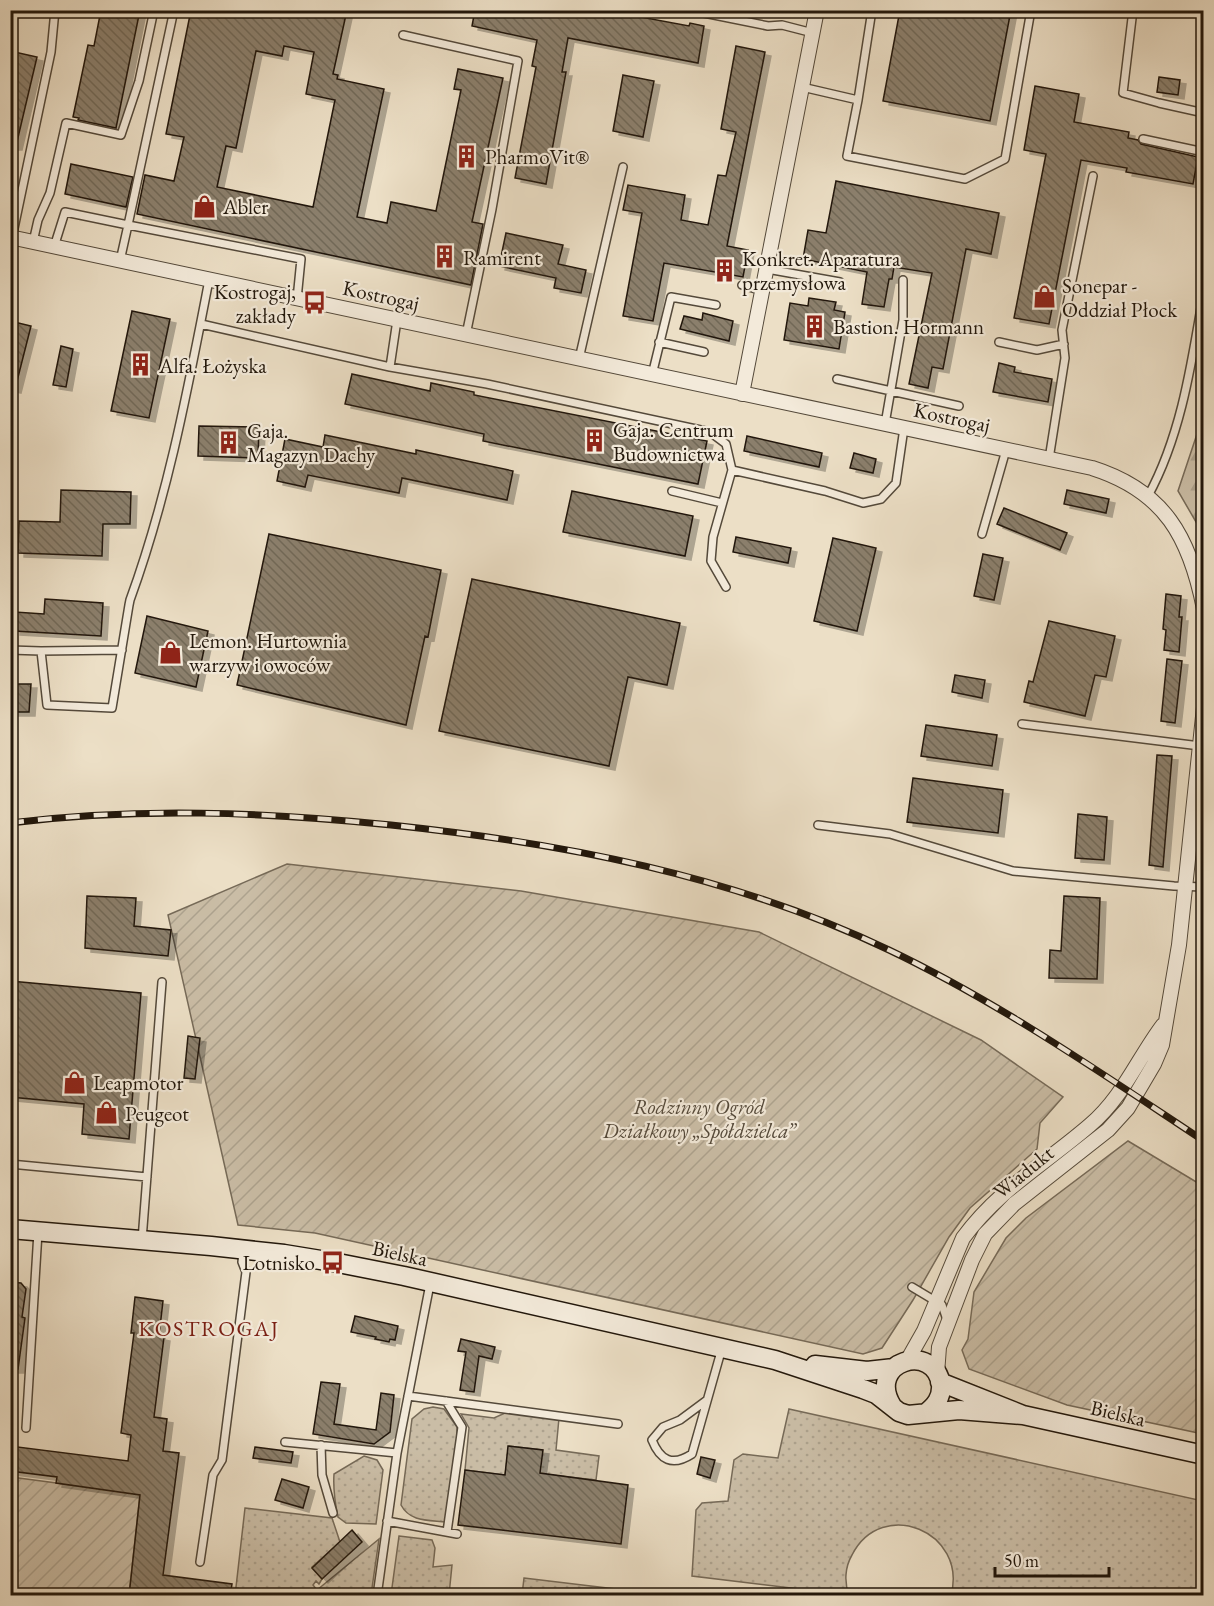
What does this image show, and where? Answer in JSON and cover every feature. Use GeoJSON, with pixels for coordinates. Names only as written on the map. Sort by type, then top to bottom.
{"type":"FeatureCollection","features":[{"type":"Feature","properties":{"kind":"main road","name":"Bielska"},"geometry":{"type":"LineString","coordinates":[[10,1229],[243,1250],[324,1261],[430,1282],[775,1360],[876,1394],[899,1412],[908,1416],[959,1410],[1023,1415],[1203,1455]]}},
{"type":"Feature","properties":{"kind":"main road","name":"Bielska"},"geometry":{"type":"LineString","coordinates":[[775,1360],[867,1371],[923,1362],[939,1378],[1023,1415]]}},
{"type":"Feature","properties":{"kind":"main road"},"geometry":{"type":"LineString","coordinates":[[892,1406],[887,1398],[886,1380],[901,1364]]}},
{"type":"Feature","properties":{"kind":"main road"},"geometry":{"type":"LineString","coordinates":[[926,1413],[939,1400],[941,1391],[939,1378]]}},
{"type":"Feature","properties":{"kind":"street"},"geometry":{"type":"LineString","coordinates":[[742,394],[817,10]]}},
{"type":"Feature","properties":{"kind":"street","name":"Kostrogaj"},"geometry":{"type":"LineString","coordinates":[[11,238],[1049,459],[1103,472],[1132,485],[1148,496]]}},
{"type":"Feature","properties":{"kind":"street"},"geometry":{"type":"LineString","coordinates":[[1148,496],[1169,517],[1184,542],[1194,567],[1203,609]]}},
{"type":"Feature","properties":{"kind":"street","name":"Wiadukt"},"geometry":{"type":"LineString","coordinates":[[939,1378],[939,1347],[972,1260],[985,1234],[1014,1204],[1093,1143],[1128,1108],[1154,1064],[1162,1045],[1179,945],[1203,707]]}},
{"type":"Feature","properties":{"kind":"street","name":"Wiadukt"},"geometry":{"type":"LineString","coordinates":[[901,1364],[920,1339],[956,1252],[972,1226],[1006,1190],[1091,1125],[1126,1084],[1146,1048],[1166,1021]]}},
{"type":"Feature","properties":{"kind":"lane"},"geometry":{"type":"LineString","coordinates":[[11,238],[51,52],[55,10]]}},
{"type":"Feature","properties":{"kind":"lane"},"geometry":{"type":"LineString","coordinates":[[33,242],[38,220],[50,193],[66,123],[121,135],[139,81],[154,10]]}},
{"type":"Feature","properties":{"kind":"lane"},"geometry":{"type":"LineString","coordinates":[[120,261],[174,10]]}},
{"type":"Feature","properties":{"kind":"lane"},"geometry":{"type":"LineString","coordinates":[[689,10],[768,26],[782,25],[813,33]]}},
{"type":"Feature","properties":{"kind":"lane"},"geometry":{"type":"LineString","coordinates":[[872,10],[847,156],[965,179],[1005,159],[1031,10]]}},
{"type":"Feature","properties":{"kind":"lane"},"geometry":{"type":"LineString","coordinates":[[1133,10],[1123,93],[1203,112]]}},
{"type":"Feature","properties":{"kind":"lane"},"geometry":{"type":"LineString","coordinates":[[403,35],[518,61],[492,209],[466,335]]}},
{"type":"Feature","properties":{"kind":"lane"},"geometry":{"type":"LineString","coordinates":[[802,87],[858,100]]}},
{"type":"Feature","properties":{"kind":"lane"},"geometry":{"type":"LineString","coordinates":[[1143,139],[1203,152]]}},
{"type":"Feature","properties":{"kind":"lane"},"geometry":{"type":"LineString","coordinates":[[579,359],[623,167]]}},
{"type":"Feature","properties":{"kind":"lane"},"geometry":{"type":"LineString","coordinates":[[1049,459],[1065,358],[1062,330],[1094,176]]}},
{"type":"Feature","properties":{"kind":"lane"},"geometry":{"type":"LineString","coordinates":[[54,247],[65,212],[301,258],[297,299]]}},
{"type":"Feature","properties":{"kind":"lane"},"geometry":{"type":"LineString","coordinates":[[767,269],[840,282]]}},
{"type":"Feature","properties":{"kind":"lane"},"geometry":{"type":"LineString","coordinates":[[41,651],[47,705],[112,708],[130,600],[147,554],[177,441],[209,280]]}},
{"type":"Feature","properties":{"kind":"lane"},"geometry":{"type":"LineString","coordinates":[[885,424],[903,320],[903,280]]}},
{"type":"Feature","properties":{"kind":"lane"},"geometry":{"type":"LineString","coordinates":[[742,285],[763,291]]}},
{"type":"Feature","properties":{"kind":"lane"},"geometry":{"type":"LineString","coordinates":[[1148,496],[1162,467],[1186,387],[1203,290]]}},
{"type":"Feature","properties":{"kind":"lane"},"geometry":{"type":"LineString","coordinates":[[652,375],[671,297],[716,304]]}},
{"type":"Feature","properties":{"kind":"lane"},"geometry":{"type":"LineString","coordinates":[[390,367],[397,320]]}},
{"type":"Feature","properties":{"kind":"lane"},"geometry":{"type":"LineString","coordinates":[[201,324],[390,367],[487,384],[710,432],[726,444],[732,470],[713,537],[711,561],[726,588]]}},
{"type":"Feature","properties":{"kind":"lane"},"geometry":{"type":"LineString","coordinates":[[659,342],[704,352]]}},
{"type":"Feature","properties":{"kind":"lane"},"geometry":{"type":"LineString","coordinates":[[999,342],[1037,350],[1064,344]]}},
{"type":"Feature","properties":{"kind":"lane"},"geometry":{"type":"LineString","coordinates":[[837,379],[959,405]]}},
{"type":"Feature","properties":{"kind":"lane"},"geometry":{"type":"LineString","coordinates":[[732,470],[825,491],[864,503],[881,499],[896,483],[904,428]]}},
{"type":"Feature","properties":{"kind":"lane"},"geometry":{"type":"LineString","coordinates":[[982,534],[1006,450]]}},
{"type":"Feature","properties":{"kind":"lane"},"geometry":{"type":"LineString","coordinates":[[672,491],[722,503]]}},
{"type":"Feature","properties":{"kind":"lane"},"geometry":{"type":"LineString","coordinates":[[10,650],[122,650]]}},
{"type":"Feature","properties":{"kind":"lane"},"geometry":{"type":"LineString","coordinates":[[1022,724],[1200,746]]}},
{"type":"Feature","properties":{"kind":"lane"},"geometry":{"type":"LineString","coordinates":[[818,825],[890,834],[1013,871],[1203,887]]}},
{"type":"Feature","properties":{"kind":"lane"},"geometry":{"type":"LineString","coordinates":[[142,1240],[162,982]]}},
{"type":"Feature","properties":{"kind":"lane"},"geometry":{"type":"LineString","coordinates":[[10,1164],[147,1177]]}},
{"type":"Feature","properties":{"kind":"lane"},"geometry":{"type":"LineString","coordinates":[[26,1428],[38,1232]]}},
{"type":"Feature","properties":{"kind":"lane"},"geometry":{"type":"LineString","coordinates":[[200,1562],[213,1474],[222,1460],[246,1272],[243,1250]]}},
{"type":"Feature","properties":{"kind":"lane"},"geometry":{"type":"LineString","coordinates":[[377,1596],[397,1453],[430,1282]]}},
{"type":"Feature","properties":{"kind":"lane"},"geometry":{"type":"LineString","coordinates":[[912,1287],[944,1308],[948,1322]]}},
{"type":"Feature","properties":{"kind":"lane"},"geometry":{"type":"LineString","coordinates":[[707,1400],[680,1420],[663,1428],[652,1440],[657,1454],[669,1460],[683,1460],[692,1454],[722,1348]]}},
{"type":"Feature","properties":{"kind":"lane"},"geometry":{"type":"LineString","coordinates":[[408,1396],[618,1424]]}},
{"type":"Feature","properties":{"kind":"lane"},"geometry":{"type":"LineString","coordinates":[[446,1401],[462,1427],[447,1532]]}},
{"type":"Feature","properties":{"kind":"lane"},"geometry":{"type":"LineString","coordinates":[[285,1442],[397,1453]]}},
{"type":"Feature","properties":{"kind":"lane"},"geometry":{"type":"LineString","coordinates":[[321,1445],[322,1476],[333,1513]]}},
{"type":"Feature","properties":{"kind":"lane"},"geometry":{"type":"LineString","coordinates":[[387,1521],[457,1534]]}},
{"type":"Feature","properties":{"kind":"green space"},"geometry":{"type":"Polygon","coordinates":[[[1203,416],[1204,534],[1178,491],[1203,416]]]}},
{"type":"Feature","properties":{"kind":"green space","name":"Rodzinny Ogród Działkowy „Spółdzielca”"},"geometry":{"type":"Polygon","coordinates":[[[287,864],[521,891],[759,932],[981,1040],[1063,1097],[1040,1123],[1037,1149],[970,1208],[949,1237],[882,1348],[863,1354],[315,1233],[238,1225],[168,915],[287,864]]]}},
{"type":"Feature","properties":{"kind":"green space"},"geometry":{"type":"Polygon","coordinates":[[[1128,1141],[1203,1186],[1203,1434],[1067,1405],[969,1369],[962,1350],[968,1339],[974,1292],[1006,1238],[1026,1218],[1128,1141]]]}},
{"type":"Feature","properties":{"kind":"green space"},"geometry":{"type":"Polygon","coordinates":[[[433,1407],[444,1409],[457,1427],[446,1522],[414,1517],[409,1515],[401,1505],[412,1419],[424,1409],[433,1407]]]}},
{"type":"Feature","properties":{"kind":"green space"},"geometry":{"type":"Polygon","coordinates":[[[789,1409],[1203,1501],[1203,1595],[951,1595],[953,1573],[947,1554],[935,1539],[919,1529],[901,1525],[883,1528],[866,1537],[852,1555],[846,1575],[849,1595],[692,1576],[696,1510],[702,1503],[728,1501],[734,1460],[743,1454],[778,1458],[789,1409]]]}},
{"type":"Feature","properties":{"kind":"green space"},"geometry":{"type":"Polygon","coordinates":[[[505,1413],[559,1418],[556,1450],[599,1456],[596,1480],[551,1475],[539,1479],[542,1450],[509,1446],[505,1475],[465,1470],[469,1428],[461,1414],[494,1418],[505,1413]]]}},
{"type":"Feature","properties":{"kind":"green space"},"geometry":{"type":"Polygon","coordinates":[[[364,1456],[377,1460],[383,1470],[376,1524],[346,1523],[338,1517],[334,1474],[364,1456]]]}},
{"type":"Feature","properties":{"kind":"green space"},"geometry":{"type":"Polygon","coordinates":[[[11,1477],[140,1494],[129,1595],[11,1596],[11,1477]]]}},
{"type":"Feature","properties":{"kind":"green space"},"geometry":{"type":"Polygon","coordinates":[[[245,1508],[332,1518],[340,1542],[312,1567],[322,1579],[319,1584],[316,1581],[313,1585],[317,1590],[379,1539],[371,1595],[235,1596],[245,1508]]]}},
{"type":"Feature","properties":{"kind":"green space"},"geometry":{"type":"Polygon","coordinates":[[[399,1536],[432,1540],[435,1548],[433,1567],[452,1565],[449,1595],[391,1595],[399,1536]]]}},
{"type":"Feature","properties":{"kind":"green space"},"geometry":{"type":"Polygon","coordinates":[[[524,1578],[666,1595],[522,1595],[524,1578]]]}},
{"type":"Feature","properties":{"kind":"building"},"geometry":{"type":"Polygon","coordinates":[[[101,10],[140,10],[116,128],[73,117],[88,45],[94,46],[101,10]]]}},
{"type":"Feature","properties":{"kind":"building"},"geometry":{"type":"Polygon","coordinates":[[[191,10],[347,10],[333,74],[338,75],[337,79],[384,89],[357,217],[387,223],[391,202],[436,211],[461,90],[454,89],[458,69],[503,78],[472,222],[483,224],[471,285],[137,214],[145,175],[174,181],[184,137],[166,134],[191,10]],[[284,46],[282,56],[256,51],[236,148],[226,146],[217,187],[313,207],[335,100],[306,94],[314,52],[284,46]]]}},
{"type":"Feature","properties":{"kind":"building"},"geometry":{"type":"Polygon","coordinates":[[[475,10],[603,10],[689,26],[690,23],[704,26],[698,63],[568,38],[562,72],[566,72],[546,184],[515,178],[536,67],[532,66],[537,40],[472,26],[475,10]]]}},
{"type":"Feature","properties":{"kind":"building"},"geometry":{"type":"Polygon","coordinates":[[[900,10],[1011,10],[990,121],[883,101],[900,10]]]}},
{"type":"Feature","properties":{"kind":"building"},"geometry":{"type":"Polygon","coordinates":[[[736,46],[765,52],[727,246],[748,250],[743,277],[664,263],[653,321],[623,316],[642,213],[623,210],[628,185],[685,195],[681,220],[708,225],[718,175],[726,176],[736,132],[721,129],[736,46]]]}},
{"type":"Feature","properties":{"kind":"building"},"geometry":{"type":"Polygon","coordinates":[[[10,51],[37,57],[16,146],[10,146],[10,51]]]}},
{"type":"Feature","properties":{"kind":"building"},"geometry":{"type":"Polygon","coordinates":[[[623,75],[654,81],[643,137],[613,131],[623,75]]]}},
{"type":"Feature","properties":{"kind":"building"},"geometry":{"type":"Polygon","coordinates":[[[1159,77],[1180,80],[1178,95],[1157,92],[1159,77]]]}},
{"type":"Feature","properties":{"kind":"building"},"geometry":{"type":"Polygon","coordinates":[[[1035,86],[1079,94],[1074,122],[1129,132],[1128,138],[1138,140],[1141,144],[1198,157],[1193,184],[1126,172],[1127,168],[1081,160],[1049,324],[1014,318],[1046,154],[1024,150],[1035,86]]]}},
{"type":"Feature","properties":{"kind":"building"},"geometry":{"type":"Polygon","coordinates":[[[71,164],[133,177],[126,207],[65,194],[71,164]]]}},
{"type":"Feature","properties":{"kind":"building"},"geometry":{"type":"Polygon","coordinates":[[[836,181],[999,213],[991,254],[966,249],[943,369],[932,367],[928,388],[909,384],[932,273],[894,267],[892,279],[889,279],[884,307],[862,304],[867,272],[803,259],[808,230],[826,233],[836,181]]]}},
{"type":"Feature","properties":{"kind":"building"},"geometry":{"type":"Polygon","coordinates":[[[506,233],[563,245],[558,264],[586,270],[581,293],[554,288],[556,278],[499,266],[506,233]]]}},
{"type":"Feature","properties":{"kind":"building","name":"Bastion. Hormann"},"geometry":{"type":"Polygon","coordinates":[[[809,298],[836,302],[834,310],[845,312],[839,349],[784,340],[790,303],[808,306],[809,298]]]}},
{"type":"Feature","properties":{"kind":"building","name":"Alfa. Łożyska"},"geometry":{"type":"Polygon","coordinates":[[[132,311],[170,319],[149,418],[111,411],[132,311]]]}},
{"type":"Feature","properties":{"kind":"building"},"geometry":{"type":"Polygon","coordinates":[[[703,313],[733,321],[729,341],[680,329],[684,316],[702,320],[703,313]]]}},
{"type":"Feature","properties":{"kind":"building"},"geometry":{"type":"Polygon","coordinates":[[[10,321],[31,326],[15,389],[10,388],[10,321]]]}},
{"type":"Feature","properties":{"kind":"building"},"geometry":{"type":"Polygon","coordinates":[[[61,346],[73,349],[66,387],[53,385],[61,346]]]}},
{"type":"Feature","properties":{"kind":"building"},"geometry":{"type":"Polygon","coordinates":[[[999,363],[1015,367],[1014,372],[1052,379],[1048,402],[993,392],[999,363]]]}},
{"type":"Feature","properties":{"kind":"building","name":"Gaja. Centrum Budownictwa"},"geometry":{"type":"Polygon","coordinates":[[[352,374],[430,391],[431,383],[474,392],[474,395],[707,441],[698,484],[483,441],[484,434],[345,404],[352,374]]]}},
{"type":"Feature","properties":{"kind":"building","name":"Gaja. Magazyn Dachy"},"geometry":{"type":"Polygon","coordinates":[[[199,426],[259,427],[258,458],[198,456],[199,426]]]}},
{"type":"Feature","properties":{"kind":"building"},"geometry":{"type":"Polygon","coordinates":[[[325,435],[416,454],[416,450],[513,471],[507,500],[402,478],[399,493],[308,475],[305,487],[277,481],[285,439],[323,447],[325,435]]]}},
{"type":"Feature","properties":{"kind":"building"},"geometry":{"type":"Polygon","coordinates":[[[747,436],[822,453],[819,467],[744,451],[747,436]]]}},
{"type":"Feature","properties":{"kind":"building"},"geometry":{"type":"Polygon","coordinates":[[[854,453],[876,459],[873,473],[850,468],[854,453]]]}},
{"type":"Feature","properties":{"kind":"building"},"geometry":{"type":"Polygon","coordinates":[[[61,490],[131,492],[130,524],[103,524],[102,556],[18,553],[19,521],[60,522],[61,490]]]}},
{"type":"Feature","properties":{"kind":"building"},"geometry":{"type":"Polygon","coordinates":[[[1067,490],[1109,499],[1106,513],[1064,504],[1067,490]]]}},
{"type":"Feature","properties":{"kind":"building"},"geometry":{"type":"Polygon","coordinates":[[[572,491],[693,516],[685,556],[563,532],[572,491]]]}},
{"type":"Feature","properties":{"kind":"building"},"geometry":{"type":"Polygon","coordinates":[[[1004,508],[1067,533],[1060,550],[997,524],[1004,508]]]}},
{"type":"Feature","properties":{"kind":"building"},"geometry":{"type":"Polygon","coordinates":[[[269,534],[441,570],[428,637],[425,636],[406,725],[237,685],[269,534]]]}},
{"type":"Feature","properties":{"kind":"building"},"geometry":{"type":"Polygon","coordinates":[[[736,537],[791,548],[788,563],[733,552],[736,537]]]}},
{"type":"Feature","properties":{"kind":"building"},"geometry":{"type":"Polygon","coordinates":[[[833,538],[876,548],[857,631],[814,621],[833,538]]]}},
{"type":"Feature","properties":{"kind":"building"},"geometry":{"type":"Polygon","coordinates":[[[983,554],[1003,558],[994,600],[974,596],[983,554]]]}},
{"type":"Feature","properties":{"kind":"building"},"geometry":{"type":"Polygon","coordinates":[[[472,579],[680,623],[667,685],[628,677],[609,766],[439,731],[472,579]]]}},
{"type":"Feature","properties":{"kind":"building"},"geometry":{"type":"Polygon","coordinates":[[[1166,594],[1181,596],[1179,652],[1164,650],[1166,594]]]}},
{"type":"Feature","properties":{"kind":"building"},"geometry":{"type":"Polygon","coordinates":[[[45,599],[103,603],[101,636],[14,631],[15,612],[44,614],[45,599]]]}},
{"type":"Feature","properties":{"kind":"building","name":"Lemon. Hurtownia warzyw i owoców"},"geometry":{"type":"Polygon","coordinates":[[[147,616],[208,631],[196,687],[135,673],[147,616]]]}},
{"type":"Feature","properties":{"kind":"building"},"geometry":{"type":"Polygon","coordinates":[[[1049,621],[1115,636],[1106,677],[1095,675],[1085,716],[1024,702],[1029,681],[1033,682],[1049,621]]]}},
{"type":"Feature","properties":{"kind":"building"},"geometry":{"type":"Polygon","coordinates":[[[1167,659],[1182,661],[1175,723],[1161,721],[1167,659]]]}},
{"type":"Feature","properties":{"kind":"building"},"geometry":{"type":"Polygon","coordinates":[[[955,675],[985,680],[982,698],[952,692],[955,675]]]}},
{"type":"Feature","properties":{"kind":"building"},"geometry":{"type":"Polygon","coordinates":[[[10,684],[31,684],[29,712],[10,712],[10,684]]]}},
{"type":"Feature","properties":{"kind":"building"},"geometry":{"type":"Polygon","coordinates":[[[926,725],[997,735],[992,766],[921,756],[926,725]]]}},
{"type":"Feature","properties":{"kind":"building"},"geometry":{"type":"Polygon","coordinates":[[[1157,755],[1172,756],[1163,867],[1149,865],[1157,755]]]}},
{"type":"Feature","properties":{"kind":"building"},"geometry":{"type":"Polygon","coordinates":[[[913,778],[1003,790],[998,833],[907,822],[913,778]]]}},
{"type":"Feature","properties":{"kind":"building"},"geometry":{"type":"Polygon","coordinates":[[[1078,814],[1107,817],[1104,860],[1075,858],[1078,814]]]}},
{"type":"Feature","properties":{"kind":"building"},"geometry":{"type":"Polygon","coordinates":[[[87,896],[136,898],[134,926],[171,930],[168,956],[85,948],[87,896]]]}},
{"type":"Feature","properties":{"kind":"building"},"geometry":{"type":"Polygon","coordinates":[[[1064,896],[1100,898],[1097,979],[1049,978],[1050,950],[1061,951],[1064,896]]]}},
{"type":"Feature","properties":{"kind":"building"},"geometry":{"type":"Polygon","coordinates":[[[10,981],[141,993],[129,1139],[82,1134],[84,1104],[10,1097],[10,981]]]}},
{"type":"Feature","properties":{"kind":"building"},"geometry":{"type":"Polygon","coordinates":[[[188,1036],[200,1038],[195,1079],[184,1078],[188,1036]]]}},
{"type":"Feature","properties":{"kind":"building"},"geometry":{"type":"Polygon","coordinates":[[[10,1282],[21,1283],[26,1289],[22,1317],[25,1318],[18,1369],[10,1369],[10,1282]]]}},
{"type":"Feature","properties":{"kind":"building"},"geometry":{"type":"Polygon","coordinates":[[[135,1297],[163,1301],[159,1336],[164,1337],[154,1417],[167,1419],[163,1451],[179,1453],[163,1575],[232,1584],[230,1596],[129,1596],[140,1495],[56,1483],[57,1477],[10,1471],[10,1446],[128,1461],[131,1435],[121,1433],[134,1333],[131,1333],[135,1297]]]}},
{"type":"Feature","properties":{"kind":"building"},"geometry":{"type":"Polygon","coordinates":[[[355,1316],[398,1326],[395,1340],[390,1339],[389,1342],[351,1332],[355,1316]]]}},
{"type":"Feature","properties":{"kind":"building"},"geometry":{"type":"Polygon","coordinates":[[[461,1339],[495,1347],[492,1359],[479,1356],[474,1392],[460,1390],[466,1352],[458,1351],[461,1339]]]}},
{"type":"Feature","properties":{"kind":"building"},"geometry":{"type":"Polygon","coordinates":[[[321,1382],[340,1384],[334,1424],[376,1430],[381,1393],[394,1395],[390,1432],[374,1444],[313,1434],[321,1382]]]}},
{"type":"Feature","properties":{"kind":"building"},"geometry":{"type":"Polygon","coordinates":[[[508,1446],[543,1450],[540,1473],[628,1485],[621,1544],[458,1525],[465,1470],[505,1475],[508,1446]]]}},
{"type":"Feature","properties":{"kind":"building"},"geometry":{"type":"Polygon","coordinates":[[[255,1447],[293,1452],[291,1463],[253,1458],[255,1447]]]}},
{"type":"Feature","properties":{"kind":"building"},"geometry":{"type":"Polygon","coordinates":[[[701,1457],[715,1460],[710,1478],[697,1474],[701,1457]]]}},
{"type":"Feature","properties":{"kind":"building"},"geometry":{"type":"Polygon","coordinates":[[[282,1479],[309,1487],[303,1508],[275,1500],[282,1479]]]}},
{"type":"Feature","properties":{"kind":"building"},"geometry":{"type":"Polygon","coordinates":[[[352,1530],[362,1542],[322,1579],[312,1568],[352,1530]]]}},
{"type":"Feature","properties":{"kind":"railway"},"geometry":{"type":"LineString","coordinates":[[10,823],[153,813],[249,814],[344,821],[455,832],[519,842],[645,866],[708,882],[769,901],[830,924],[930,971],[1050,1040],[1204,1141]]}},
{"type":"Feature","properties":{"kind":"place","name":"PharmoVit®"},"geometry":{"type":"Point","coordinates":[467,156]}},
{"type":"Feature","properties":{"kind":"place","name":"Abler"},"geometry":{"type":"Point","coordinates":[205,206]}},
{"type":"Feature","properties":{"kind":"place","name":"Ramirent"},"geometry":{"type":"Point","coordinates":[445,257]}},
{"type":"Feature","properties":{"kind":"place","name":"Konkret. Aparatura przemysłowa"},"geometry":{"type":"Point","coordinates":[724,270]}},
{"type":"Feature","properties":{"kind":"place","name":"Sonepar - Oddział Płock"},"geometry":{"type":"Point","coordinates":[1044,297]}},
{"type":"Feature","properties":{"kind":"place","name":"Kostrogaj, zakłady"},"geometry":{"type":"Point","coordinates":[314,303]}},
{"type":"Feature","properties":{"kind":"place","name":"Bastion. Hormann"},"geometry":{"type":"Point","coordinates":[815,326]}},
{"type":"Feature","properties":{"kind":"place","name":"Alfa. Łożyska"},"geometry":{"type":"Point","coordinates":[141,365]}},
{"type":"Feature","properties":{"kind":"place","name":"Gaja. Centrum Budownictwa"},"geometry":{"type":"Point","coordinates":[595,441]}},
{"type":"Feature","properties":{"kind":"place","name":"Gaja. Magazyn Dachy"},"geometry":{"type":"Point","coordinates":[229,442]}},
{"type":"Feature","properties":{"kind":"place","name":"Lemon. Hurtownia warzyw i owoców"},"geometry":{"type":"Point","coordinates":[171,652]}},
{"type":"Feature","properties":{"kind":"place","name":"Leapmotor"},"geometry":{"type":"Point","coordinates":[75,1082]}},
{"type":"Feature","properties":{"kind":"place","name":"Peugeot"},"geometry":{"type":"Point","coordinates":[107,1113]}},
{"type":"Feature","properties":{"kind":"place","name":"Lotnisko"},"geometry":{"type":"Point","coordinates":[333,1262]}},
{"type":"Feature","properties":{"kind":"district","name":"KOSTROGAJ"},"geometry":{"type":"Point","coordinates":[209,1328]}}]}
